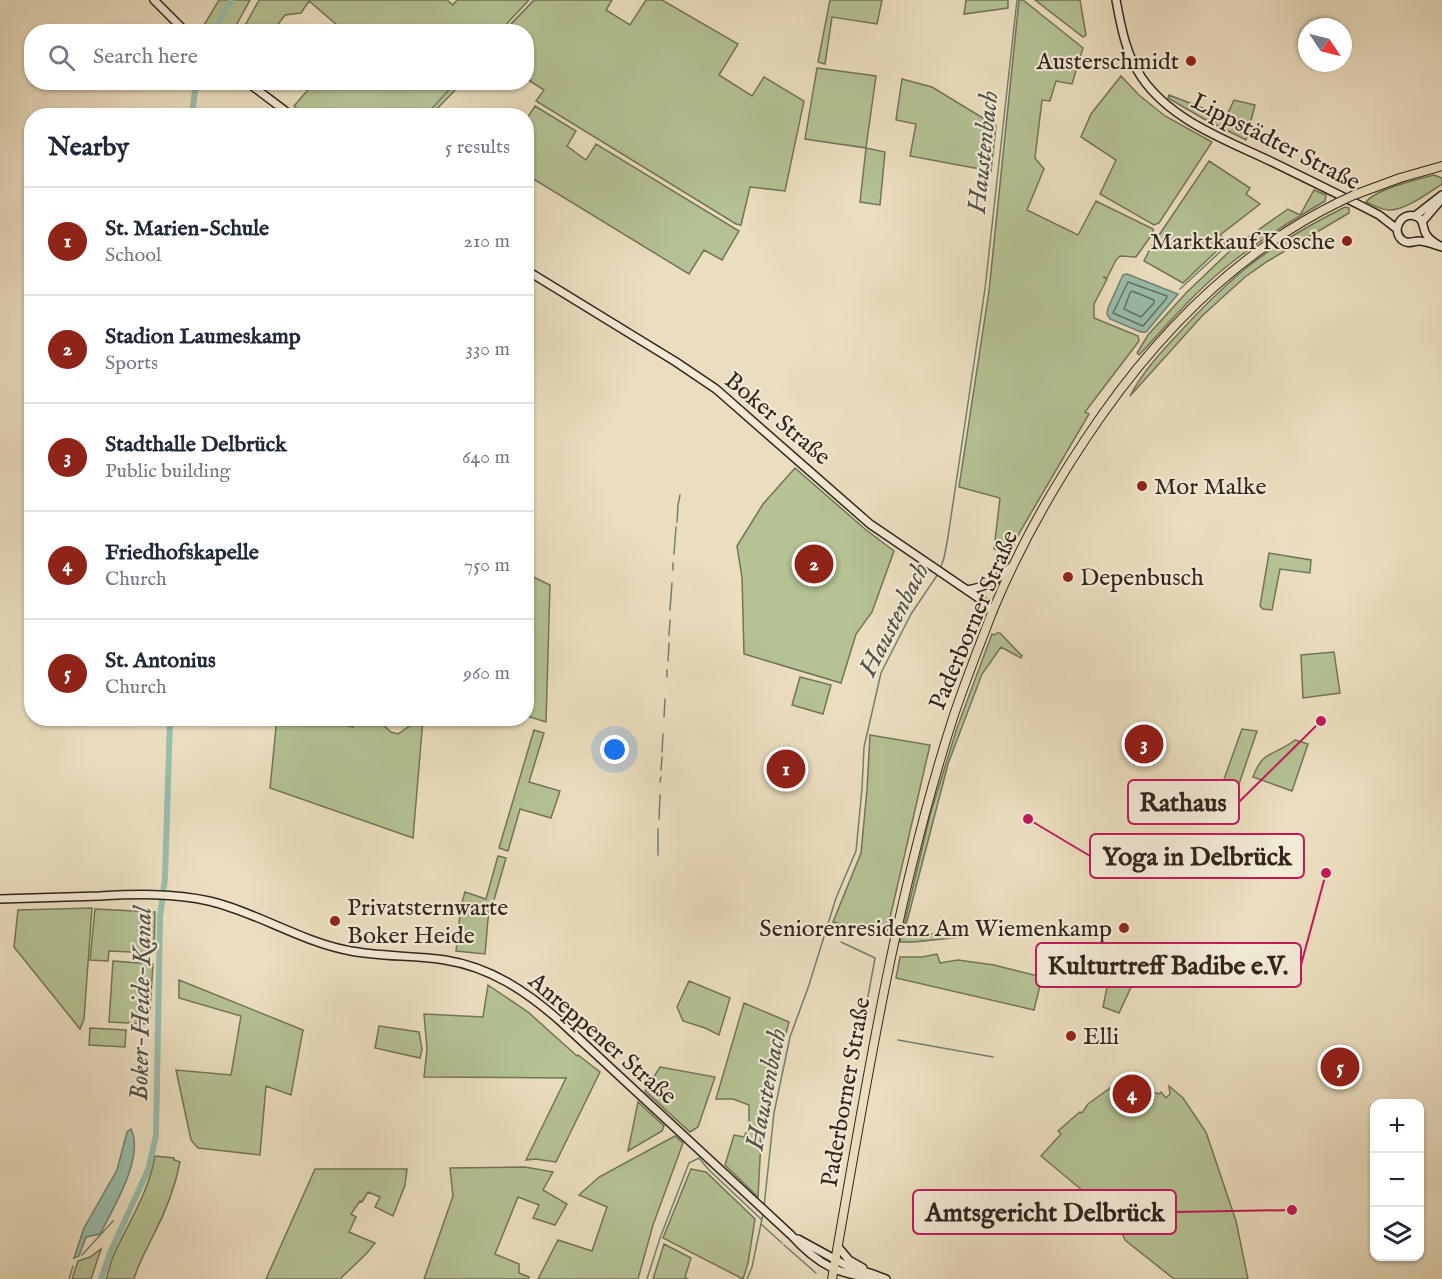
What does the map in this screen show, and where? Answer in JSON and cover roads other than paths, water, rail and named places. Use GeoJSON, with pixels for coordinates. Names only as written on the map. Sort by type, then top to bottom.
{"type":"FeatureCollection","features":[{"type":"Feature","properties":{"kind":"main road"},"geometry":{"type":"LineString","coordinates":[[154,0],[178,24]]}},
{"type":"Feature","properties":{"kind":"main road","name":"Lippstädter Straße"},"geometry":{"type":"LineString","coordinates":[[1116,0],[1122,31],[1131,57],[1142,78],[1166,104],[1199,126],[1379,215],[1397,229]]}},
{"type":"Feature","properties":{"kind":"main road"},"geometry":{"type":"LineString","coordinates":[[258,90],[281,108]]}},
{"type":"Feature","properties":{"kind":"main road","name":"Paderborner Straße"},"geometry":{"type":"LineString","coordinates":[[832,1279],[882,998],[927,806],[953,719],[993,610],[1042,512],[1083,443],[1129,378],[1160,341],[1208,292],[1252,255],[1296,225],[1354,195],[1400,177],[1442,166]]}},
{"type":"Feature","properties":{"kind":"main road"},"geometry":{"type":"LineString","coordinates":[[1441,247],[1418,241],[1410,243],[1403,241],[1398,236],[1397,229],[1401,220],[1415,216],[1442,197]]}},
{"type":"Feature","properties":{"kind":"main road"},"geometry":{"type":"LineString","coordinates":[[1422,222],[1442,197]]}},
{"type":"Feature","properties":{"kind":"main road","name":"Lippstädter Straße"},"geometry":{"type":"LineString","coordinates":[[1379,215],[1401,220]]}},
{"type":"Feature","properties":{"kind":"main road"},"geometry":{"type":"LineString","coordinates":[[1415,216],[1424,227],[1424,232],[1418,241]]}},
{"type":"Feature","properties":{"kind":"main road"},"geometry":{"type":"LineString","coordinates":[[1424,232],[1441,247]]}},
{"type":"Feature","properties":{"kind":"main road","name":"Boker Straße"},"geometry":{"type":"LineString","coordinates":[[534,275],[716,389],[870,524],[993,610]]}},
{"type":"Feature","properties":{"kind":"main road"},"geometry":{"type":"LineString","coordinates":[[967,590],[991,584],[1014,565]]}},
{"type":"Feature","properties":{"kind":"main road","name":"Anreppener Straße"},"geometry":{"type":"LineString","coordinates":[[0,899],[164,895],[210,901],[336,948],[382,955],[444,960],[492,974],[511,983],[544,1007],[767,1214],[791,1235],[834,1265]]}},
{"type":"Feature","properties":{"kind":"main road"},"geometry":{"type":"LineString","coordinates":[[838,1247],[849,1260],[870,1273]]}},
{"type":"Feature","properties":{"kind":"main road"},"geometry":{"type":"LineString","coordinates":[[834,1265],[849,1267],[886,1279]]}},
{"type":"Feature","properties":{"kind":"main road"},"geometry":{"type":"LineString","coordinates":[[834,1265],[843,1273],[861,1278],[880,1279]]}},
{"type":"Feature","properties":{"kind":"water"},"geometry":{"type":"Polygon","coordinates":[[[1127,274],[1178,294],[1146,332],[1110,319],[1107,314],[1123,275],[1127,274]]]}},
{"type":"Feature","properties":{"kind":"water"},"geometry":{"type":"Polygon","coordinates":[[[131,1129],[134,1153],[126,1182],[100,1234],[86,1237],[79,1256],[74,1258],[84,1228],[117,1170],[127,1132],[131,1129]]]}},
{"type":"Feature","properties":{"kind":"waterway","name":"Boker-Heide-Kanal"},"geometry":{"type":"LineString","coordinates":[[218,24],[231,0]]}},
{"type":"Feature","properties":{"kind":"waterway"},"geometry":{"type":"LineString","coordinates":[[512,24],[534,0]]}},
{"type":"Feature","properties":{"kind":"waterway","name":"Haustenbach"},"geometry":{"type":"LineString","coordinates":[[940,569],[948,537],[985,289],[1017,0]]}},
{"type":"Feature","properties":{"kind":"waterway","name":"Boker-Heide-Kanal"},"geometry":{"type":"LineString","coordinates":[[193,108],[195,90]]}},
{"type":"Feature","properties":{"kind":"waterway"},"geometry":{"type":"LineString","coordinates":[[432,108],[449,90]]}},
{"type":"Feature","properties":{"kind":"waterway"},"geometry":{"type":"LineString","coordinates":[[1180,289],[1221,251]]}},
{"type":"Feature","properties":{"kind":"waterway"},"geometry":{"type":"LineString","coordinates":[[677,522],[680,495]]}},
{"type":"Feature","properties":{"kind":"waterway"},"geometry":{"type":"LineString","coordinates":[[674,554],[676,527]]}},
{"type":"Feature","properties":{"kind":"waterway"},"geometry":{"type":"LineString","coordinates":[[673,563],[673,570]]}},
{"type":"Feature","properties":{"kind":"waterway","name":"Haustenbach"},"geometry":{"type":"LineString","coordinates":[[764,1207],[774,1113],[790,1037],[836,898],[856,851],[864,747],[881,673],[911,614],[938,574]]}},
{"type":"Feature","properties":{"kind":"waterway"},"geometry":{"type":"LineString","coordinates":[[670,610],[672,583]]}},
{"type":"Feature","properties":{"kind":"waterway"},"geometry":{"type":"LineString","coordinates":[[669,635],[670,620]]}},
{"type":"Feature","properties":{"kind":"waterway"},"geometry":{"type":"LineString","coordinates":[[668,661],[669,643]]}},
{"type":"Feature","properties":{"kind":"waterway"},"geometry":{"type":"LineString","coordinates":[[667,670],[667,677]]}},
{"type":"Feature","properties":{"kind":"waterway"},"geometry":{"type":"LineString","coordinates":[[664,717],[665,699]]}},
{"type":"Feature","properties":{"kind":"waterway","name":"Boker-Heide-Kanal"},"geometry":{"type":"LineString","coordinates":[[101,1279],[110,1253],[148,1170],[156,1136],[160,917],[165,878],[170,726]]}},
{"type":"Feature","properties":{"kind":"waterway"},"geometry":{"type":"LineString","coordinates":[[662,752],[663,734]]}},
{"type":"Feature","properties":{"kind":"waterway"},"geometry":{"type":"LineString","coordinates":[[661,770],[662,757]]}},
{"type":"Feature","properties":{"kind":"waterway"},"geometry":{"type":"LineString","coordinates":[[660,782],[661,777]]}},
{"type":"Feature","properties":{"kind":"waterway"},"geometry":{"type":"LineString","coordinates":[[659,819],[660,795]]}},
{"type":"Feature","properties":{"kind":"waterway"},"geometry":{"type":"LineString","coordinates":[[658,829],[658,855]]}},
{"type":"Feature","properties":{"kind":"waterway"},"geometry":{"type":"LineString","coordinates":[[841,942],[875,958],[863,1024],[865,1027]]}},
{"type":"Feature","properties":{"kind":"waterway"},"geometry":{"type":"LineString","coordinates":[[898,1040],[993,1057]]}},
{"type":"Feature","properties":{"kind":"waterway"},"geometry":{"type":"LineString","coordinates":[[647,1279],[689,1163],[699,1158],[761,1219]]}},
{"type":"Feature","properties":{"kind":"waterway","name":"Haustenbach"},"geometry":{"type":"LineString","coordinates":[[747,1279],[752,1267],[763,1214]]}},
{"type":"Feature","properties":{"kind":"waterway"},"geometry":{"type":"LineString","coordinates":[[82,1255],[113,1221]]}},
{"type":"Feature","properties":{"kind":"waterway"},"geometry":{"type":"LineString","coordinates":[[761,1224],[782,1243]]}},
{"type":"Feature","properties":{"kind":"waterway"},"geometry":{"type":"LineString","coordinates":[[784,1245],[816,1273]]}},
{"type":"Feature","properties":{"kind":"waterway"},"geometry":{"type":"LineString","coordinates":[[69,1279],[73,1266]]}},
{"type":"Feature","properties":{"kind":"place","name":"Austerschmidt"},"geometry":{"type":"Point","coordinates":[1191,61]}},
{"type":"Feature","properties":{"kind":"place","name":"Marktkauf Kosche"},"geometry":{"type":"Point","coordinates":[1347,241]}},
{"type":"Feature","properties":{"kind":"place","name":"Mor Malke"},"geometry":{"type":"Point","coordinates":[1142,486]}},
{"type":"Feature","properties":{"kind":"place","name":"Stadion Laumeskamp"},"geometry":{"type":"Point","coordinates":[814,564]}},
{"type":"Feature","properties":{"kind":"place","name":"Depenbusch"},"geometry":{"type":"Point","coordinates":[1068,577]}},
{"type":"Feature","properties":{"kind":"place","name":"Rathaus"},"geometry":{"type":"Point","coordinates":[1321,721]}},
{"type":"Feature","properties":{"kind":"place","name":"Stadthalle Delbrück"},"geometry":{"type":"Point","coordinates":[1144,744]}},
{"type":"Feature","properties":{"kind":"place","name":"St. Marien-Schule"},"geometry":{"type":"Point","coordinates":[786,769]}},
{"type":"Feature","properties":{"kind":"place","name":"Yoga in Delbrück"},"geometry":{"type":"Point","coordinates":[1028,819]}},
{"type":"Feature","properties":{"kind":"place","name":"Kulturtreff Badibe e.V."},"geometry":{"type":"Point","coordinates":[1326,873]}},
{"type":"Feature","properties":{"kind":"place","name":"Privatsternwarte Boker Heide"},"geometry":{"type":"Point","coordinates":[335,921]}},
{"type":"Feature","properties":{"kind":"place","name":"Seniorenresidenz Am Wiemenkamp"},"geometry":{"type":"Point","coordinates":[1124,928]}},
{"type":"Feature","properties":{"kind":"place","name":"Elli"},"geometry":{"type":"Point","coordinates":[1071,1036]}},
{"type":"Feature","properties":{"kind":"place","name":"St. Antonius"},"geometry":{"type":"Point","coordinates":[1340,1067]}},
{"type":"Feature","properties":{"kind":"place","name":"Friedhofskapelle"},"geometry":{"type":"Point","coordinates":[1132,1094]}},
{"type":"Feature","properties":{"kind":"place","name":"Amtsgericht Delbrück"},"geometry":{"type":"Point","coordinates":[1292,1210]}}]}
